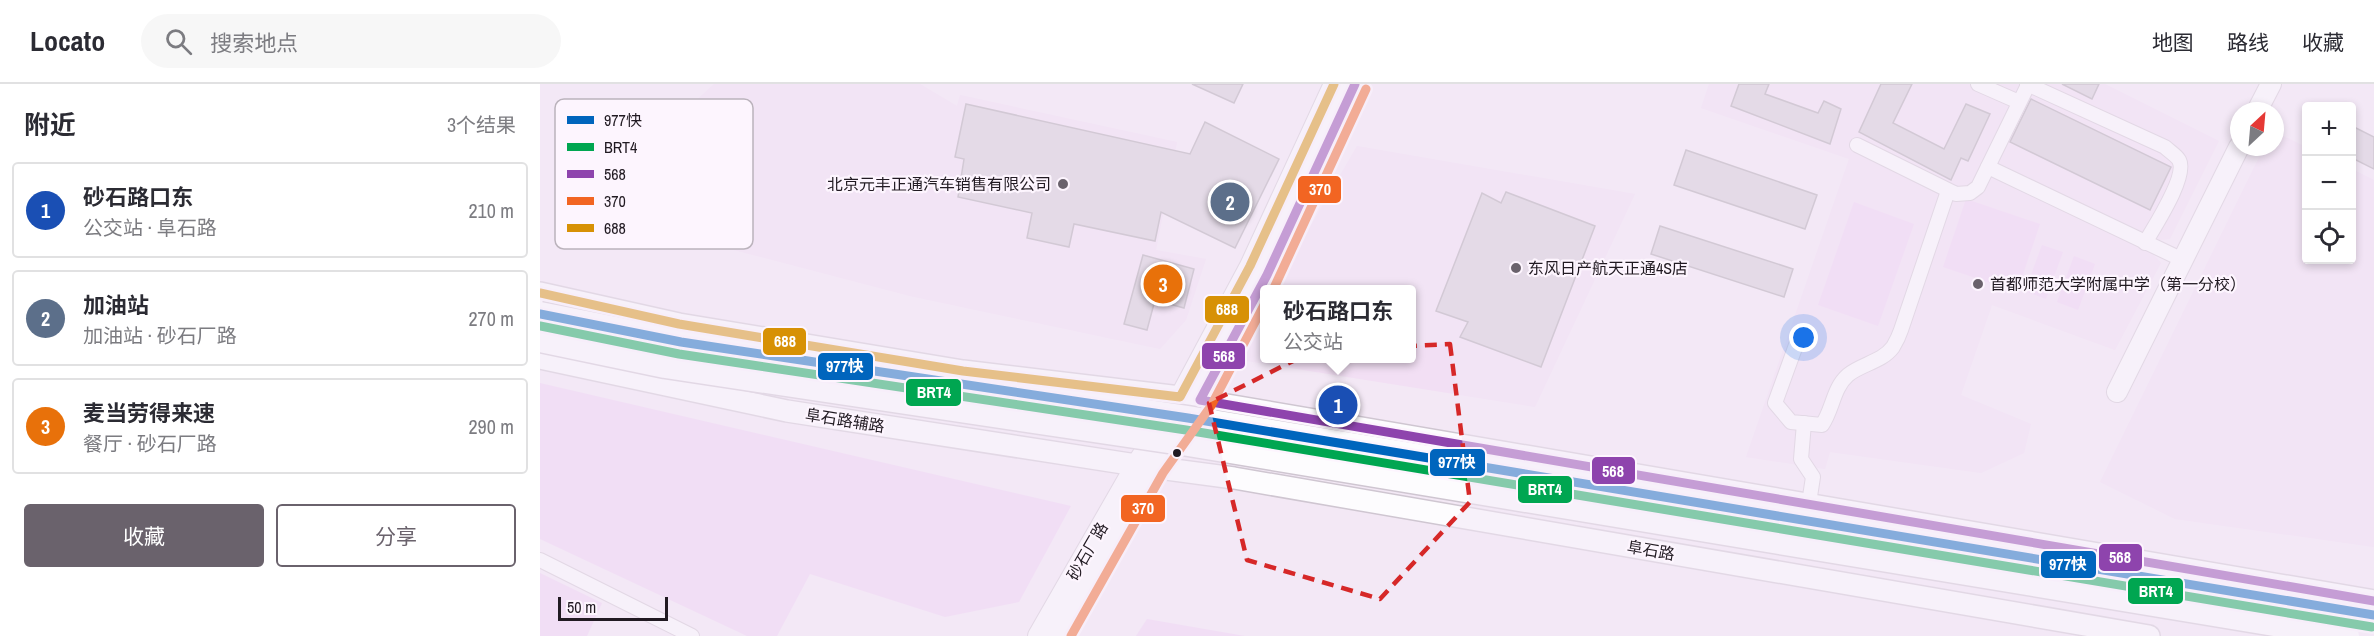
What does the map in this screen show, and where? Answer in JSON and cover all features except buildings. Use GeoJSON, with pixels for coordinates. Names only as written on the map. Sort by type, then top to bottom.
{"type":"FeatureCollection","features":[{"type":"Feature","properties":{"kind":"highway"},"geometry":{"type":"LineString","coordinates":[[540,314],[681,342],[1188,418],[2374,615]]}},
{"type":"Feature","properties":{"kind":"highway","name":"阜石路"},"geometry":{"type":"LineString","coordinates":[[540,340],[665,366],[1188,444],[2347,636]]}},
{"type":"Feature","properties":{"kind":"main road"},"geometry":{"type":"LineString","coordinates":[[540,293],[679,324],[963,371],[1190,398],[2374,601]]}},
{"type":"Feature","properties":{"kind":"main road","name":"阜石路辅路"},"geometry":{"type":"LineString","coordinates":[[540,358],[788,411],[1145,466]]}},
{"type":"Feature","properties":{"kind":"main road","name":"阜石路"},"geometry":{"type":"LineString","coordinates":[[1145,466],[1234,478],[2149,636]]}},
{"type":"Feature","properties":{"kind":"street","name":"砂石厂路"},"geometry":{"type":"LineString","coordinates":[[1190,398],[1334,84]]}},
{"type":"Feature","properties":{"kind":"street","name":"砂石厂路"},"geometry":{"type":"LineString","coordinates":[[1261,285],[1355,84]]}},
{"type":"Feature","properties":{"kind":"street"},"geometry":{"type":"LineString","coordinates":[[1978,84],[2019,102]]}},
{"type":"Feature","properties":{"kind":"street"},"geometry":{"type":"LineString","coordinates":[[1857,145],[1948,191],[1956,194],[1970,193],[1978,187],[2027,84],[2165,147],[2179,159],[2181,166],[2179,181],[2145,243]]}},
{"type":"Feature","properties":{"kind":"street"},"geometry":{"type":"LineString","coordinates":[[2262,102],[2271,84]]}},
{"type":"Feature","properties":{"kind":"street"},"geometry":{"type":"LineString","coordinates":[[2117,392],[2235,156]]}},
{"type":"Feature","properties":{"kind":"street"},"geometry":{"type":"LineString","coordinates":[[1988,167],[2183,260]]}},
{"type":"Feature","properties":{"kind":"street"},"geometry":{"type":"LineString","coordinates":[[1800,334],[1775,403],[1791,422],[1822,425],[1837,389],[1848,375],[1882,357],[1893,348],[1948,191]]}},
{"type":"Feature","properties":{"kind":"street","name":"砂石厂路"},"geometry":{"type":"LineString","coordinates":[[1038,636],[1260,286]]}},
{"type":"Feature","properties":{"kind":"street"},"geometry":{"type":"LineString","coordinates":[[1804,423],[1801,459],[1813,477],[1809,503]]}},
{"type":"Feature","properties":{"kind":"street","name":"砂石厂路"},"geometry":{"type":"LineString","coordinates":[[1057,636],[1145,466]]}},
{"type":"Feature","properties":{"kind":"street"},"geometry":{"type":"LineString","coordinates":[[540,561],[693,636]]}},
{"type":"Feature","properties":{"kind":"highlighted area"},"geometry":{"type":"Polygon","coordinates":[[[1450,344],[1470,502],[1380,599],[1247,560],[1209,403],[1313,351],[1450,344]]]}},
{"type":"Feature","properties":{"kind":"shaded area"},"geometry":{"type":"Polygon","coordinates":[[[714,84],[920,84],[957,106],[960,95],[1177,142],[1156,250],[1206,259],[1186,320],[1160,349],[910,296],[730,249],[753,249],[753,99],[698,99],[714,84]]]}},
{"type":"Feature","properties":{"kind":"shaded area","name":"首都师范大学附属中学（第一分校）"},"geometry":{"type":"Polygon","coordinates":[[[1709,84],[2105,84],[2219,141],[2170,239],[2158,240],[2152,253],[2161,263],[2115,350],[1992,305],[1961,395],[2031,424],[2024,453],[1981,473],[1830,452],[1825,469],[1746,457],[1849,159],[1701,108],[1709,84]]]}},
{"type":"Feature","properties":{"kind":"shaded area"},"geometry":{"type":"Polygon","coordinates":[[[2284,136],[2302,145],[2302,264],[2356,264],[2356,171],[2374,180],[2374,547],[2175,519],[2100,482],[2260,156],[2284,156],[2284,136]]]}},
{"type":"Feature","properties":{"kind":"shaded area"},"geometry":{"type":"Polygon","coordinates":[[[1357,146],[1635,194],[1535,407],[1234,359],[1260,313],[1260,363],[1416,363],[1416,285],[1276,285],[1357,146]]]}},
{"type":"Feature","properties":{"kind":"shaded area"},"geometry":{"type":"Polygon","coordinates":[[[1966,199],[2040,224],[2017,292],[1943,267],[1966,199]]]}},
{"type":"Feature","properties":{"kind":"shaded area"},"geometry":{"type":"Polygon","coordinates":[[[1854,202],[1914,224],[1878,326],[1818,305],[1854,202]]]}},
{"type":"Feature","properties":{"kind":"shaded area"},"geometry":{"type":"Polygon","coordinates":[[[2042,245],[2063,252],[2046,299],[2025,291],[2042,245]]]}},
{"type":"Feature","properties":{"kind":"shaded area"},"geometry":{"type":"Polygon","coordinates":[[[2074,256],[2095,264],[2078,310],[2057,302],[2074,256]]]}},
{"type":"Feature","properties":{"kind":"shaded area"},"geometry":{"type":"Polygon","coordinates":[[[540,383],[1071,506],[1019,602],[945,617],[810,574],[777,636],[747,636],[540,539],[540,383]]]}},
{"type":"Feature","properties":{"kind":"shaded area"},"geometry":{"type":"Polygon","coordinates":[[[540,573],[602,603],[587,636],[540,636],[540,573]]]}},
{"type":"Feature","properties":{"kind":"shaded area"},"geometry":{"type":"Polygon","coordinates":[[[1147,619],[1245,636],[1136,636],[1147,619]]]}},
{"type":"Feature","properties":{"kind":"transit line","name":"688"},"geometry":{"type":"LineString","coordinates":[[540,293],[679,324],[963,371],[1180,397],[1250,266],[1334,84]]}},
{"type":"Feature","properties":{"kind":"transit line","name":"568"},"geometry":{"type":"LineString","coordinates":[[1262,285],[1355,84]]}},
{"type":"Feature","properties":{"kind":"transit line","name":"370"},"geometry":{"type":"LineString","coordinates":[[1275,285],[1366,89]]}},
{"type":"Feature","properties":{"kind":"transit line","name":"568"},"geometry":{"type":"LineString","coordinates":[[1260,288],[1200,400],[2374,601]]}},
{"type":"Feature","properties":{"kind":"transit line","name":"370"},"geometry":{"type":"LineString","coordinates":[[1071,636],[1163,473],[1211,406],[1260,313]]}},
{"type":"Feature","properties":{"kind":"transit line","name":"977快"},"geometry":{"type":"LineString","coordinates":[[540,314],[681,342],[1188,418],[2374,615]]}},
{"type":"Feature","properties":{"kind":"transit line","name":"BRT4"},"geometry":{"type":"LineString","coordinates":[[540,326],[679,354],[1186,430],[2372,627]]}},
{"type":"Feature","properties":{"kind":"place","name":"北京元丰正通汽车销售有限公司"},"geometry":{"type":"Point","coordinates":[1063,184]}},
{"type":"Feature","properties":{"kind":"place","name":"加油站"},"geometry":{"type":"Point","coordinates":[1230,202]}},
{"type":"Feature","properties":{"kind":"place","name":"东风日产航天正通4S店"},"geometry":{"type":"Point","coordinates":[1516,268]}},
{"type":"Feature","properties":{"kind":"place","name":"麦当劳得来速"},"geometry":{"type":"Point","coordinates":[1163,284]}},
{"type":"Feature","properties":{"kind":"place","name":"首都师范大学附属中学（第一分校）"},"geometry":{"type":"Point","coordinates":[1978,284]}},
{"type":"Feature","properties":{"kind":"place","name":"砂石路口东"},"geometry":{"type":"Point","coordinates":[1338,405]}}]}
